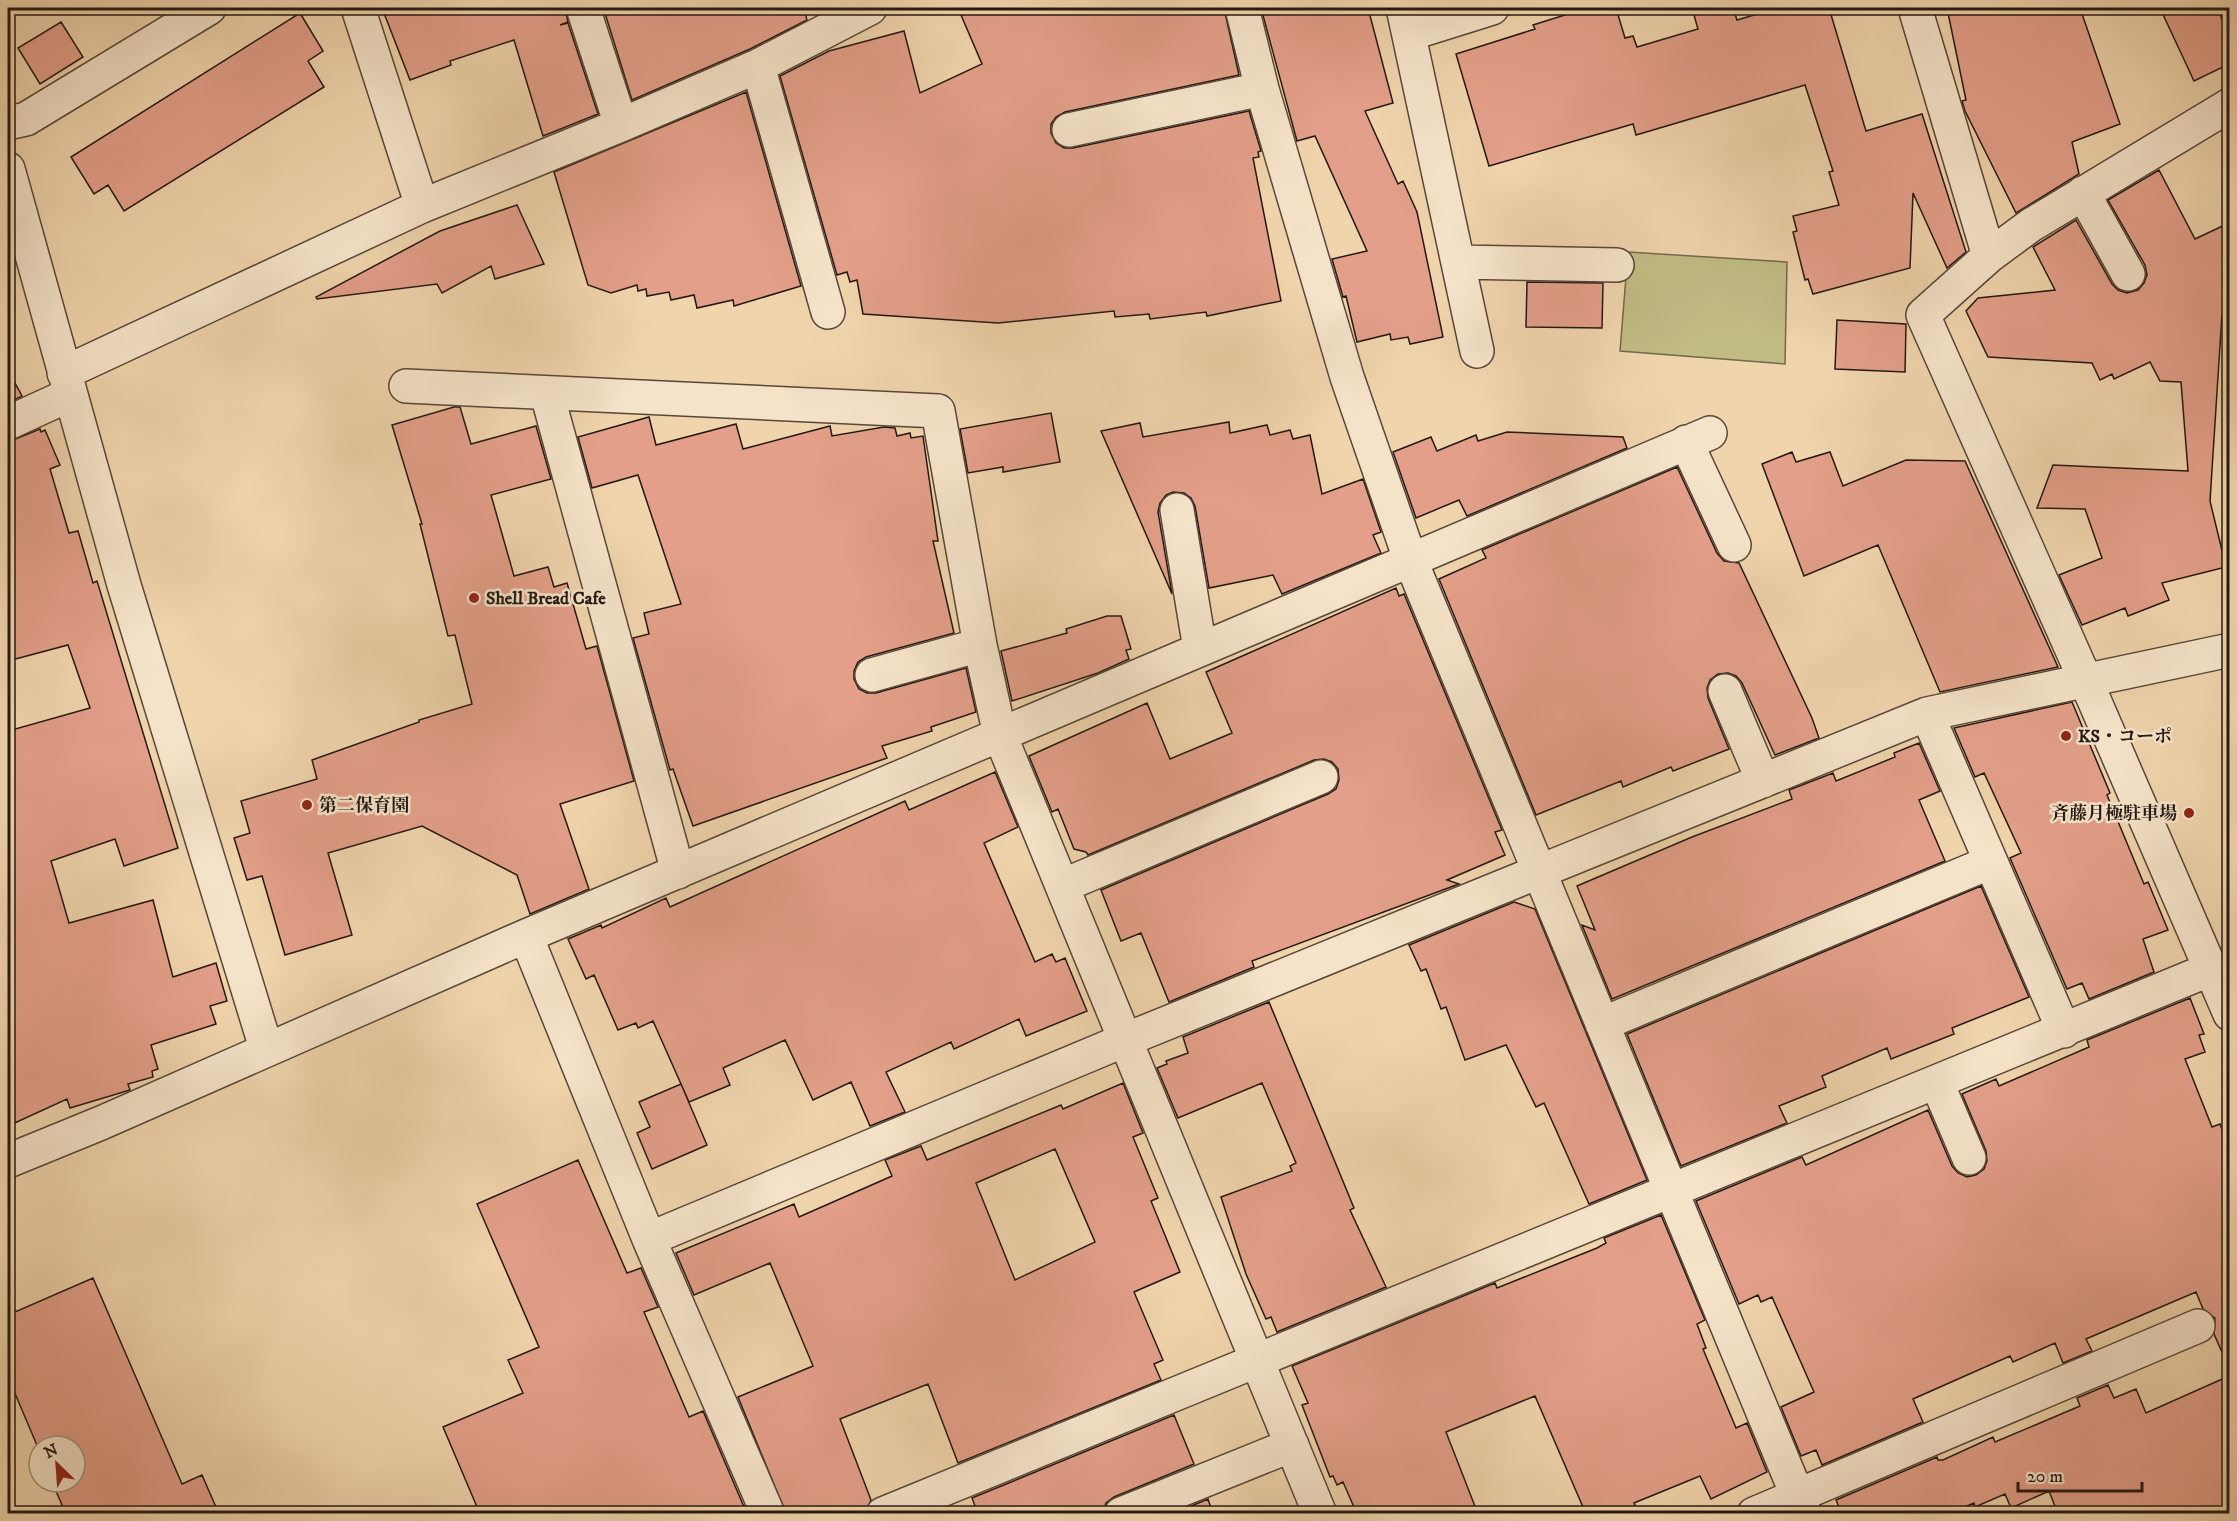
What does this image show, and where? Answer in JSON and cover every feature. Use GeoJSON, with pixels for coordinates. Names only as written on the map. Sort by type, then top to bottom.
{"type":"FeatureCollection","features":[{"type":"Feature","properties":{"kind":"street"},"geometry":{"type":"LineString","coordinates":[[8,123],[26,119],[209,8]]}},
{"type":"Feature","properties":{"kind":"street"},"geometry":{"type":"LineString","coordinates":[[358,8],[422,206]]}},
{"type":"Feature","properties":{"kind":"street"},"geometry":{"type":"LineString","coordinates":[[583,8],[621,126]]}},
{"type":"Feature","properties":{"kind":"street"},"geometry":{"type":"LineString","coordinates":[[8,423],[66,384],[422,206],[621,126],[758,66],[870,8]]}},
{"type":"Feature","properties":{"kind":"street"},"geometry":{"type":"LineString","coordinates":[[1242,8],[1262,89],[1347,377],[1410,559],[1801,1505]]}},
{"type":"Feature","properties":{"kind":"street"},"geometry":{"type":"LineString","coordinates":[[1477,351],[1406,21],[1492,8]]}},
{"type":"Feature","properties":{"kind":"street"},"geometry":{"type":"LineString","coordinates":[[1916,8],[1989,256]]}},
{"type":"Feature","properties":{"kind":"street"},"geometry":{"type":"LineString","coordinates":[[758,66],[828,312]]}},
{"type":"Feature","properties":{"kind":"street"},"geometry":{"type":"LineString","coordinates":[[1069,130],[1262,89]]}},
{"type":"Feature","properties":{"kind":"street"},"geometry":{"type":"LineString","coordinates":[[2229,105],[2031,225],[1989,256],[1923,315],[2085,679],[2229,1014]]}},
{"type":"Feature","properties":{"kind":"street"},"geometry":{"type":"LineString","coordinates":[[8,170],[124,585],[266,1048]]}},
{"type":"Feature","properties":{"kind":"street"},"geometry":{"type":"LineString","coordinates":[[2083,193],[2128,274]]}},
{"type":"Feature","properties":{"kind":"street"},"geometry":{"type":"LineString","coordinates":[[1458,262],[1617,265]]}},
{"type":"Feature","properties":{"kind":"street"},"geometry":{"type":"LineString","coordinates":[[406,386],[938,411],[980,645],[1000,735],[1320,1514]]}},
{"type":"Feature","properties":{"kind":"street"},"geometry":{"type":"LineString","coordinates":[[547,394],[678,872]]}},
{"type":"Feature","properties":{"kind":"street"},"geometry":{"type":"LineString","coordinates":[[8,1161],[102,1123],[266,1048],[526,936],[1698,437],[1734,545]]}},
{"type":"Feature","properties":{"kind":"street"},"geometry":{"type":"LineString","coordinates":[[1177,510],[1200,649]]}},
{"type":"Feature","properties":{"kind":"street"},"geometry":{"type":"LineString","coordinates":[[872,675],[980,645]]}},
{"type":"Feature","properties":{"kind":"street"},"geometry":{"type":"LineString","coordinates":[[649,1239],[1125,1040],[1927,714],[2229,650]]}},
{"type":"Feature","properties":{"kind":"street"},"geometry":{"type":"LineString","coordinates":[[1725,691],[1763,780]]}},
{"type":"Feature","properties":{"kind":"street"},"geometry":{"type":"LineString","coordinates":[[1927,714],[2064,1031]]}},
{"type":"Feature","properties":{"kind":"street"},"geometry":{"type":"LineString","coordinates":[[1062,886],[1320,777]]}},
{"type":"Feature","properties":{"kind":"street"},"geometry":{"type":"LineString","coordinates":[[1602,1024],[1991,862]]}},
{"type":"Feature","properties":{"kind":"street"},"geometry":{"type":"LineString","coordinates":[[526,936],[649,1239],[768,1514]]}},
{"type":"Feature","properties":{"kind":"street"},"geometry":{"type":"LineString","coordinates":[[883,1514],[2211,969]]}},
{"type":"Feature","properties":{"kind":"street"},"geometry":{"type":"LineString","coordinates":[[1937,1083],[1969,1158]]}},
{"type":"Feature","properties":{"kind":"street"},"geometry":{"type":"LineString","coordinates":[[1754,1514],[1801,1505],[2198,1326]]}},
{"type":"Feature","properties":{"kind":"street"},"geometry":{"type":"LineString","coordinates":[[1121,1514],[1292,1445]]}},
{"type":"Feature","properties":{"kind":"shaded area"},"geometry":{"type":"Polygon","coordinates":[[[1628,252],[1787,262],[1785,364],[1620,351],[1628,252]]]}},
{"type":"Feature","properties":{"kind":"building"},"geometry":{"type":"Polygon","coordinates":[[[382,8],[565,8],[568,22],[560,25],[568,23],[598,114],[543,136],[514,40],[450,61],[451,65],[410,80],[382,8]]]}},
{"type":"Feature","properties":{"kind":"building"},"geometry":{"type":"Polygon","coordinates":[[[612,8],[804,8],[807,20],[750,49],[632,100],[604,10],[612,8]]]}},
{"type":"Feature","properties":{"kind":"building"},"geometry":{"type":"Polygon","coordinates":[[[958,8],[1224,8],[1239,75],[1065,112],[1056,117],[1051,124],[1051,133],[1056,143],[1064,148],[1073,148],[1249,111],[1261,151],[1258,152],[1259,157],[1253,158],[1281,301],[1207,316],[1206,312],[1150,319],[1149,314],[1115,317],[1114,311],[998,323],[863,314],[857,280],[850,282],[847,272],[837,275],[780,76],[829,51],[904,31],[920,93],[982,64],[958,8]]]}},
{"type":"Feature","properties":{"kind":"building"},"geometry":{"type":"Polygon","coordinates":[[[1261,8],[1368,8],[1393,103],[1365,111],[1398,184],[1403,181],[1417,212],[1443,337],[1410,344],[1408,337],[1391,340],[1390,334],[1357,342],[1346,296],[1343,297],[1332,259],[1367,251],[1315,136],[1297,141],[1261,8]]]}},
{"type":"Feature","properties":{"kind":"building"},"geometry":{"type":"Polygon","coordinates":[[[1587,8],[1616,8],[1625,38],[1633,36],[1637,47],[1698,29],[1692,8],[1733,8],[1737,20],[1778,8],[1829,8],[1866,131],[1922,114],[1966,252],[1947,268],[1913,193],[1910,268],[1813,294],[1808,279],[1805,280],[1793,232],[1797,231],[1793,216],[1839,205],[1829,172],[1833,171],[1805,85],[1636,135],[1633,124],[1489,166],[1456,54],[1535,29],[1533,25],[1587,8]]]}},
{"type":"Feature","properties":{"kind":"building"},"geometry":{"type":"Polygon","coordinates":[[[1947,8],[2080,8],[2120,124],[2072,142],[2079,174],[2016,213],[1965,111],[1962,101],[1966,100],[1947,8]]]}},
{"type":"Feature","properties":{"kind":"building"},"geometry":{"type":"Polygon","coordinates":[[[2160,8],[2217,8],[2229,35],[2229,64],[2194,81],[2160,8]]]}},
{"type":"Feature","properties":{"kind":"building"},"geometry":{"type":"Polygon","coordinates":[[[300,13],[323,51],[308,61],[324,87],[124,211],[108,185],[94,194],[71,157],[300,13]]]}},
{"type":"Feature","properties":{"kind":"building"},"geometry":{"type":"Polygon","coordinates":[[[61,22],[83,57],[40,84],[18,48],[61,22]]]}},
{"type":"Feature","properties":{"kind":"building"},"geometry":{"type":"Polygon","coordinates":[[[746,92],[801,286],[734,306],[733,300],[697,308],[694,295],[671,300],[669,292],[647,296],[646,289],[638,291],[637,285],[611,293],[588,285],[554,172],[746,92]]]}},
{"type":"Feature","properties":{"kind":"building"},"geometry":{"type":"Polygon","coordinates":[[[2159,170],[2195,239],[2229,223],[2229,329],[2222,314],[2210,501],[2226,567],[2162,583],[2169,600],[2128,616],[2125,608],[2082,625],[2059,575],[2102,558],[2085,509],[2037,508],[2053,465],[2188,471],[2181,382],[2160,381],[2150,362],[2114,379],[2112,374],[2100,380],[2092,363],[1988,357],[1966,311],[1978,298],[2055,290],[2033,247],[2076,220],[2112,284],[2118,290],[2127,293],[2138,290],[2147,275],[2145,265],[2108,200],[2159,170]]]}},
{"type":"Feature","properties":{"kind":"building"},"geometry":{"type":"Polygon","coordinates":[[[517,205],[544,264],[495,279],[491,266],[442,293],[437,284],[317,299],[316,297],[440,231],[517,205]]]}},
{"type":"Feature","properties":{"kind":"building"},"geometry":{"type":"Polygon","coordinates":[[[1527,282],[1603,283],[1602,328],[1526,327],[1527,282]]]}},
{"type":"Feature","properties":{"kind":"building"},"geometry":{"type":"Polygon","coordinates":[[[1837,320],[1906,324],[1905,372],[1835,369],[1837,320]]]}},
{"type":"Feature","properties":{"kind":"building"},"geometry":{"type":"Polygon","coordinates":[[[8,370],[22,396],[8,403],[8,370]]]}},
{"type":"Feature","properties":{"kind":"building"},"geometry":{"type":"Polygon","coordinates":[[[460,407],[471,444],[536,426],[551,479],[491,495],[514,576],[548,567],[554,587],[567,583],[586,649],[597,646],[634,781],[560,804],[589,889],[530,914],[517,875],[422,826],[328,853],[352,935],[285,955],[262,876],[247,880],[234,838],[250,833],[241,801],[317,779],[312,760],[419,722],[419,720],[472,704],[455,635],[448,636],[420,524],[422,524],[392,425],[460,407]]]}},
{"type":"Feature","properties":{"kind":"building"},"geometry":{"type":"Polygon","coordinates":[[[1051,413],[1060,462],[1003,472],[1003,467],[968,473],[960,429],[1051,413]]]}},
{"type":"Feature","properties":{"kind":"building"},"geometry":{"type":"Polygon","coordinates":[[[649,417],[656,445],[736,424],[743,449],[830,426],[832,436],[884,427],[895,428],[897,436],[910,433],[911,438],[923,436],[938,541],[933,541],[954,633],[866,657],[858,662],[854,671],[854,679],[859,689],[867,693],[876,693],[966,668],[976,712],[931,727],[932,731],[882,746],[887,758],[693,826],[673,769],[670,770],[633,638],[649,634],[644,613],[681,604],[638,475],[592,488],[578,437],[649,417]]]}},
{"type":"Feature","properties":{"kind":"building"},"geometry":{"type":"Polygon","coordinates":[[[1229,422],[1230,433],[1267,425],[1270,435],[1290,430],[1293,439],[1310,435],[1322,494],[1363,479],[1381,532],[1373,535],[1381,553],[1282,594],[1273,575],[1209,588],[1195,506],[1191,498],[1184,493],[1173,492],[1166,495],[1160,503],[1158,512],[1172,594],[1101,431],[1140,423],[1143,437],[1229,422]]]}},
{"type":"Feature","properties":{"kind":"building"},"geometry":{"type":"Polygon","coordinates":[[[40,429],[41,432],[45,430],[60,465],[50,469],[69,533],[78,531],[93,583],[97,581],[178,848],[124,866],[115,839],[51,861],[69,923],[153,900],[173,977],[216,963],[227,1001],[210,1006],[216,1024],[151,1045],[158,1069],[152,1071],[153,1077],[128,1084],[130,1090],[70,1108],[67,1099],[8,1126],[8,731],[90,708],[68,645],[8,661],[8,442],[40,429]]]}},
{"type":"Feature","properties":{"kind":"building"},"geometry":{"type":"Polygon","coordinates":[[[1507,432],[1623,437],[1627,448],[1467,516],[1459,500],[1416,518],[1393,452],[1431,437],[1437,451],[1476,435],[1478,441],[1507,432]]]}},
{"type":"Feature","properties":{"kind":"building"},"geometry":{"type":"Polygon","coordinates":[[[1792,452],[1796,462],[1830,452],[1843,486],[1906,460],[1965,461],[2058,667],[1940,692],[1878,545],[1804,576],[1762,464],[1792,452]]]}},
{"type":"Feature","properties":{"kind":"building"},"geometry":{"type":"Polygon","coordinates":[[[1677,467],[1717,553],[1724,561],[1739,563],[1812,718],[1819,738],[1775,755],[1742,683],[1736,676],[1728,673],[1718,674],[1710,680],[1707,688],[1708,698],[1729,749],[1673,771],[1671,767],[1623,787],[1621,781],[1536,815],[1439,579],[1486,558],[1482,550],[1677,467]]]}},
{"type":"Feature","properties":{"kind":"building"},"geometry":{"type":"Polygon","coordinates":[[[1396,588],[1399,596],[1404,594],[1502,830],[1495,832],[1505,855],[1447,880],[1459,884],[1252,961],[1254,967],[1169,1002],[1141,933],[1121,941],[1101,890],[1328,794],[1336,789],[1339,780],[1338,769],[1332,762],[1324,759],[1314,760],[1088,855],[1086,852],[1074,849],[1058,809],[1052,812],[1029,756],[1147,703],[1170,759],[1232,733],[1206,672],[1396,588]]]}},
{"type":"Feature","properties":{"kind":"building"},"geometry":{"type":"Polygon","coordinates":[[[1107,616],[1121,616],[1131,649],[1126,650],[1129,659],[1098,673],[1012,701],[1001,651],[1067,633],[1066,629],[1107,616]]]}},
{"type":"Feature","properties":{"kind":"building"},"geometry":{"type":"Polygon","coordinates":[[[2072,702],[2110,793],[2107,795],[2144,884],[2148,882],[2168,930],[2143,939],[2154,972],[2089,999],[2082,983],[2067,989],[2010,858],[2021,853],[1984,773],[1975,777],[1954,728],[2072,702]]]}},
{"type":"Feature","properties":{"kind":"building"},"geometry":{"type":"Polygon","coordinates":[[[1919,743],[1940,791],[1919,800],[1945,861],[1612,999],[1582,925],[1595,930],[1577,886],[1692,837],[1792,799],[1789,790],[1833,773],[1836,781],[1895,757],[1894,753],[1919,743]]]}},
{"type":"Feature","properties":{"kind":"building"},"geometry":{"type":"Polygon","coordinates":[[[995,772],[1018,827],[984,843],[1035,962],[1052,954],[1056,962],[1065,958],[1087,1011],[1026,1036],[1019,1019],[954,1049],[951,1042],[886,1072],[905,1112],[870,1126],[851,1082],[813,1100],[785,1040],[723,1068],[730,1085],[689,1102],[653,1021],[638,1028],[636,1023],[618,1030],[594,975],[586,979],[568,939],[601,925],[602,928],[666,898],[670,907],[905,801],[909,810],[995,772]]]}},
{"type":"Feature","properties":{"kind":"building"},"geometry":{"type":"Polygon","coordinates":[[[1981,886],[2029,997],[1952,1028],[1954,1034],[1891,1059],[1887,1048],[1822,1076],[1826,1087],[1779,1106],[1787,1123],[1681,1166],[1627,1034],[1981,886]]]}},
{"type":"Feature","properties":{"kind":"building"},"geometry":{"type":"Polygon","coordinates":[[[1514,902],[1535,909],[1647,1180],[1589,1204],[1544,1103],[1536,1107],[1506,1045],[1465,1060],[1446,1007],[1441,1009],[1426,969],[1421,971],[1409,945],[1514,902]]]}},
{"type":"Feature","properties":{"kind":"building"},"geometry":{"type":"Polygon","coordinates":[[[2190,998],[2204,1034],[2199,1035],[2205,1052],[2185,1059],[2212,1127],[2220,1124],[2229,1147],[2229,1368],[2214,1334],[2215,1318],[2203,1309],[2196,1292],[2086,1339],[2092,1351],[2063,1363],[2055,1343],[2013,1362],[2010,1356],[1913,1399],[1923,1422],[1822,1465],[1816,1450],[1801,1456],[1781,1407],[1814,1392],[1772,1297],[1761,1302],[1758,1295],[1739,1304],[1696,1201],[1802,1157],[1806,1165],[1928,1110],[1952,1166],[1958,1173],[1967,1177],[1976,1175],[1984,1169],[1987,1161],[1986,1151],[1962,1094],[1996,1079],[1999,1086],[2089,1047],[2087,1040],[2190,998]]]}},
{"type":"Feature","properties":{"kind":"building"},"geometry":{"type":"Polygon","coordinates":[[[1269,1002],[1354,1208],[1350,1210],[1386,1287],[1277,1332],[1271,1317],[1266,1319],[1246,1274],[1221,1197],[1292,1171],[1290,1166],[1296,1163],[1262,1083],[1178,1118],[1157,1068],[1167,1064],[1166,1061],[1188,1053],[1183,1037],[1269,1002]]]}},
{"type":"Feature","properties":{"kind":"building"},"geometry":{"type":"Polygon","coordinates":[[[1123,1083],[1143,1133],[1133,1137],[1158,1198],[1151,1201],[1180,1272],[1134,1292],[1163,1360],[1154,1364],[1161,1380],[958,1463],[928,1384],[840,1419],[871,1500],[865,1514],[786,1514],[738,1397],[813,1366],[770,1263],[694,1295],[676,1253],[794,1204],[799,1217],[892,1176],[885,1160],[921,1146],[927,1160],[1061,1105],[1063,1109],[1123,1083]],[[1055,1149],[976,1183],[1015,1280],[1095,1242],[1055,1149]]]}},
{"type":"Feature","properties":{"kind":"building"},"geometry":{"type":"Polygon","coordinates":[[[681,1084],[707,1145],[652,1169],[637,1133],[650,1127],[639,1102],[681,1084]]]}},
{"type":"Feature","properties":{"kind":"building"},"geometry":{"type":"Polygon","coordinates":[[[578,1160],[627,1273],[641,1268],[658,1307],[644,1312],[689,1417],[703,1411],[747,1514],[480,1514],[443,1427],[523,1393],[508,1360],[539,1347],[477,1204],[578,1160]]]}},
{"type":"Feature","properties":{"kind":"building"},"geometry":{"type":"Polygon","coordinates":[[[1661,1215],[1705,1320],[1697,1324],[1706,1348],[1703,1349],[1736,1428],[1747,1423],[1767,1472],[1711,1499],[1700,1476],[1634,1503],[1639,1514],[1586,1514],[1535,1396],[1446,1432],[1478,1514],[1357,1514],[1343,1482],[1337,1485],[1333,1476],[1330,1477],[1302,1405],[1308,1403],[1292,1366],[1495,1283],[1497,1288],[1597,1248],[1606,1243],[1604,1238],[1661,1215]]]}},
{"type":"Feature","properties":{"kind":"building"},"geometry":{"type":"Polygon","coordinates":[[[93,1278],[182,1484],[202,1475],[219,1514],[66,1514],[57,1494],[87,1494],[87,1434],[32,1434],[8,1377],[8,1315],[93,1278]]]}},
{"type":"Feature","properties":{"kind":"building"},"geometry":{"type":"Polygon","coordinates":[[[2229,1376],[2229,1514],[2058,1514],[2049,1491],[2011,1508],[2005,1494],[1975,1507],[1974,1503],[1948,1514],[1842,1514],[1836,1500],[1937,1457],[1938,1460],[1943,1460],[1993,1437],[1995,1442],[2080,1406],[2077,1398],[2108,1385],[2114,1398],[2136,1389],[2146,1413],[2229,1376]]]}},
{"type":"Feature","properties":{"kind":"building"},"geometry":{"type":"Polygon","coordinates":[[[1174,1415],[1194,1464],[1114,1497],[1106,1503],[1103,1514],[978,1514],[972,1498],[1174,1415]]]}},
{"type":"Feature","properties":{"kind":"building"},"geometry":{"type":"Polygon","coordinates":[[[1208,1499],[1213,1514],[1172,1514],[1208,1499]]]}},
{"type":"Feature","properties":{"kind":"place","name":"Shell Bread Cafe"},"geometry":{"type":"Point","coordinates":[474,598]}},
{"type":"Feature","properties":{"kind":"place","name":"KS・コーポ"},"geometry":{"type":"Point","coordinates":[2066,736]}},
{"type":"Feature","properties":{"kind":"place","name":"第二保育園"},"geometry":{"type":"Point","coordinates":[307,805]}},
{"type":"Feature","properties":{"kind":"place","name":"斉藤月極駐車場"},"geometry":{"type":"Point","coordinates":[2189,813]}}]}
